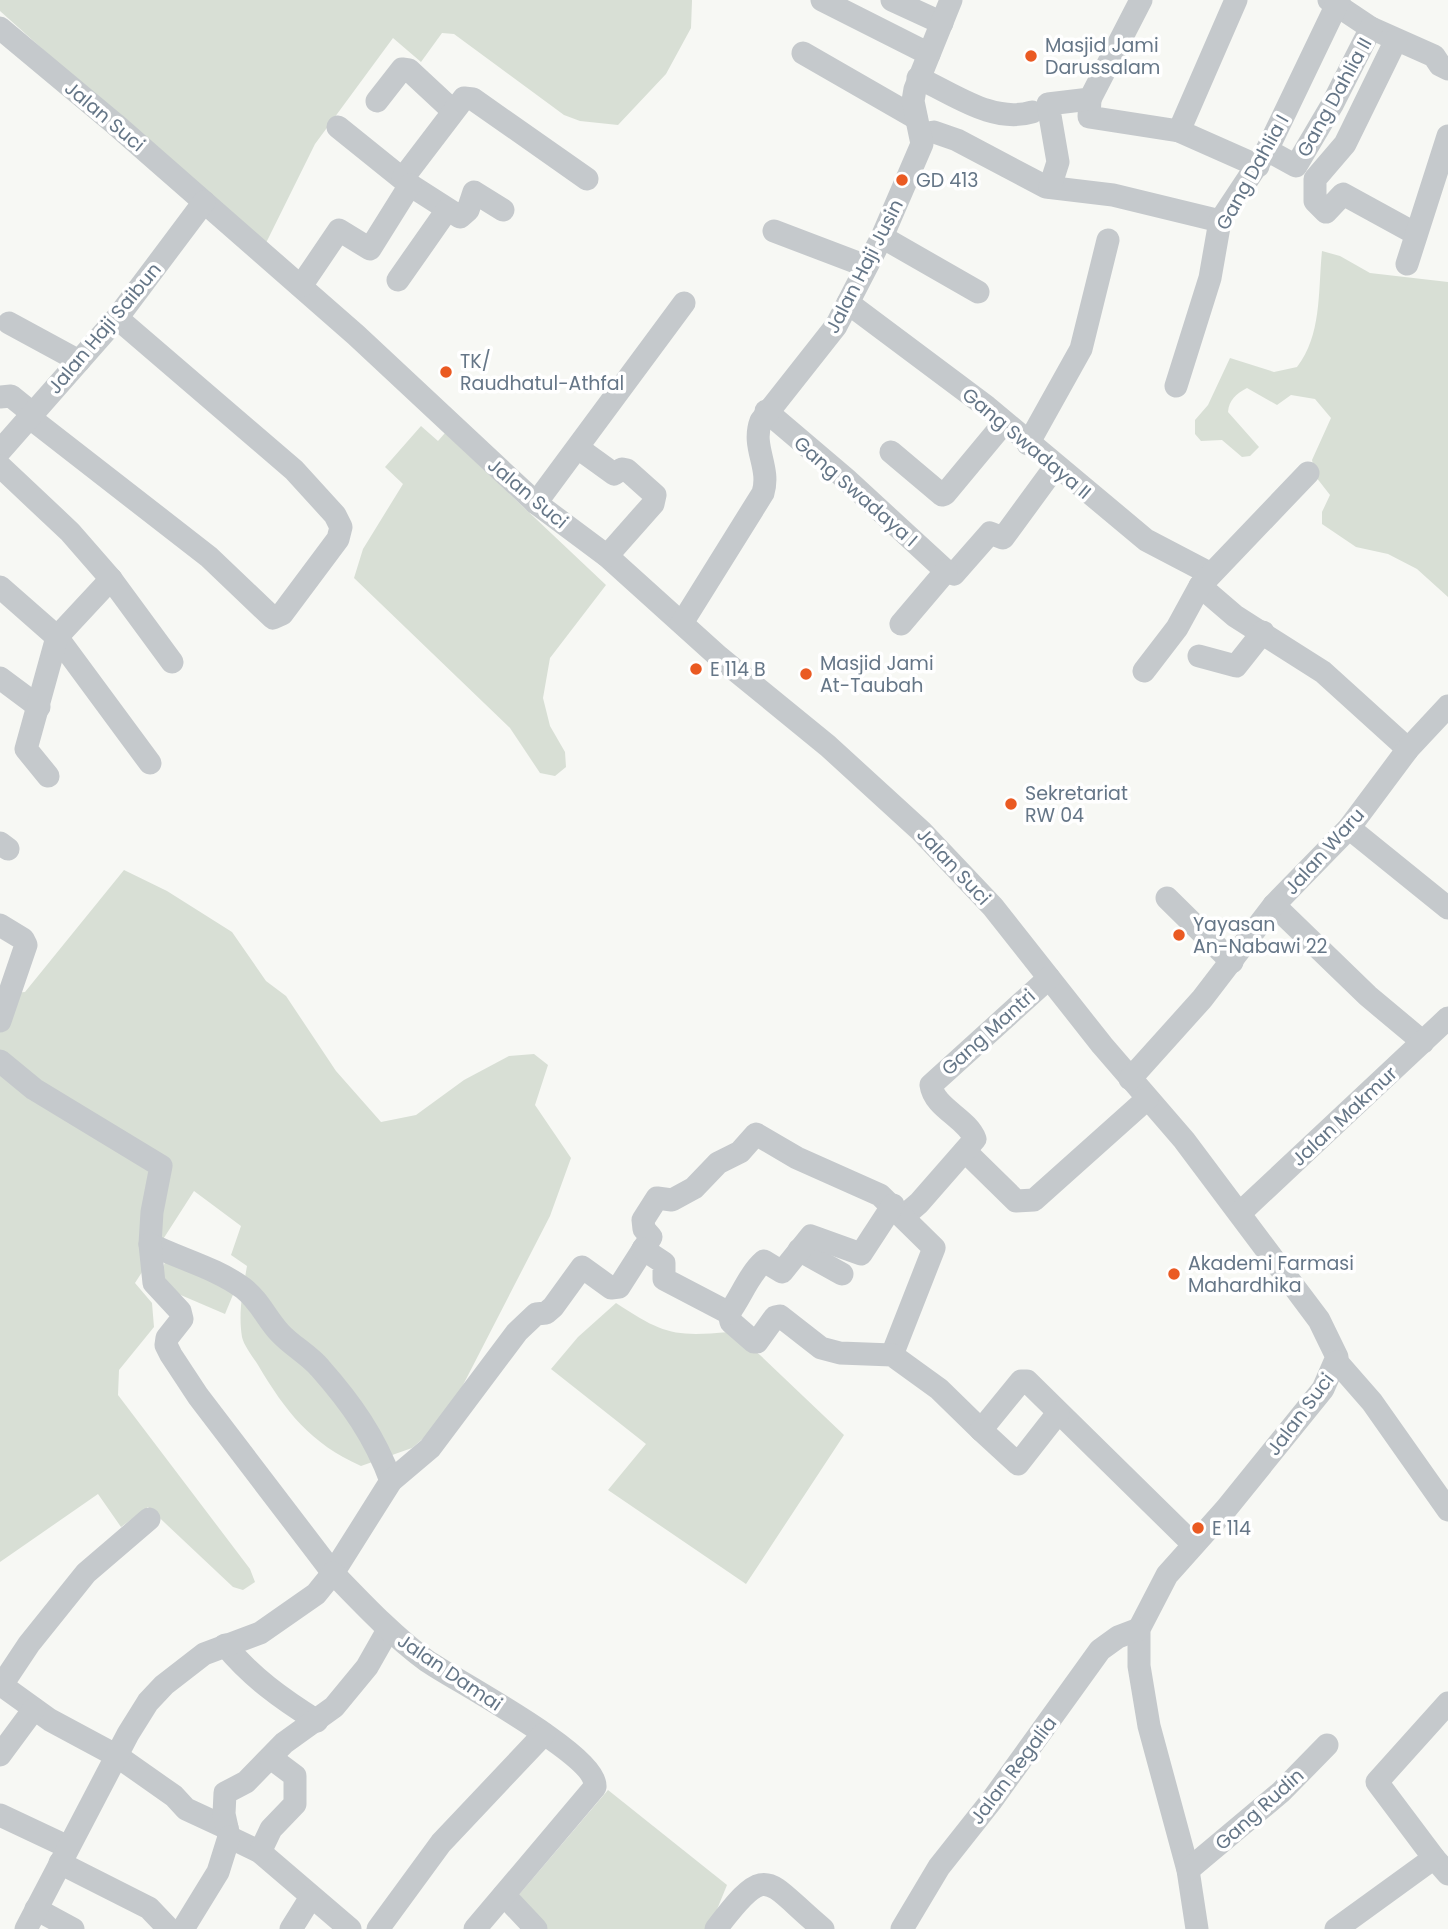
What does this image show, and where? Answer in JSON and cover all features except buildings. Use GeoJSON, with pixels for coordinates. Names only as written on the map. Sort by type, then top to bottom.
{"type":"FeatureCollection","features":[{"type":"Feature","properties":{"kind":"street"},"geometry":{"type":"LineString","coordinates":[[822,0],[929,54]]}},
{"type":"Feature","properties":{"kind":"street"},"geometry":{"type":"LineString","coordinates":[[892,0],[942,23]]}},
{"type":"Feature","properties":{"kind":"street","name":"Jalan Haji Jusin"},"geometry":{"type":"LineString","coordinates":[[682,622],[763,493],[766,476],[756,433],[766,411],[823,343],[848,303],[882,237],[920,152],[913,101],[918,78],[951,0]]}},
{"type":"Feature","properties":{"kind":"street"},"geometry":{"type":"LineString","coordinates":[[1141,0],[1090,99],[1089,117],[1179,131],[1262,158]]}},
{"type":"Feature","properties":{"kind":"street"},"geometry":{"type":"LineString","coordinates":[[1179,131],[1236,0]]}},
{"type":"Feature","properties":{"kind":"street"},"geometry":{"type":"LineString","coordinates":[[1335,2],[1371,28],[1434,56],[1440,65],[1448,69]]}},
{"type":"Feature","properties":{"kind":"street","name":"Gang Dahlia I"},"geometry":{"type":"LineString","coordinates":[[1176,386],[1210,278],[1220,222],[1262,158],[1335,2]]}},
{"type":"Feature","properties":{"kind":"street","name":"Jalan Suci"},"geometry":{"type":"LineString","coordinates":[[0,28],[301,286],[536,503],[607,556],[719,657],[828,746],[892,803],[993,907],[1130,1079],[1184,1140],[1319,1320],[1336,1350],[1337,1362],[1323,1389],[1226,1508],[1192,1543],[1159,1587],[1139,1629],[1139,1666],[1149,1726],[1188,1870],[1197,1929]]}},
{"type":"Feature","properties":{"kind":"street","name":"Gang Dahlia II"},"geometry":{"type":"LineString","coordinates":[[1262,158],[1296,166],[1332,105],[1371,28]]}},
{"type":"Feature","properties":{"kind":"street"},"geometry":{"type":"LineString","coordinates":[[1396,40],[1345,144],[1315,179],[1315,201],[1326,212],[1343,194],[1416,234]]}},
{"type":"Feature","properties":{"kind":"street"},"geometry":{"type":"LineString","coordinates":[[803,53],[918,126],[957,139],[1050,187],[1113,195],[1220,222]]}},
{"type":"Feature","properties":{"kind":"street"},"geometry":{"type":"LineString","coordinates":[[377,101],[402,69],[409,70],[453,110]]}},
{"type":"Feature","properties":{"kind":"street"},"geometry":{"type":"LineString","coordinates":[[918,78],[972,106],[998,113],[1090,99]]}},
{"type":"Feature","properties":{"kind":"street"},"geometry":{"type":"LineString","coordinates":[[301,286],[339,230],[370,249],[406,182],[453,110],[464,98],[473,99],[587,179]]}},
{"type":"Feature","properties":{"kind":"street"},"geometry":{"type":"LineString","coordinates":[[1040,108],[1058,162],[1050,187]]}},
{"type":"Feature","properties":{"kind":"street"},"geometry":{"type":"LineString","coordinates":[[338,127],[406,182],[447,210],[462,217],[474,192],[503,209]]}},
{"type":"Feature","properties":{"kind":"street"},"geometry":{"type":"LineString","coordinates":[[1407,264],[1448,136]]}},
{"type":"Feature","properties":{"kind":"street","name":"Jalan Haji Saibun"},"geometry":{"type":"LineString","coordinates":[[0,451],[117,318],[204,202]]}},
{"type":"Feature","properties":{"kind":"street"},"geometry":{"type":"LineString","coordinates":[[398,280],[447,210]]}},
{"type":"Feature","properties":{"kind":"street"},"geometry":{"type":"LineString","coordinates":[[774,231],[866,266]]}},
{"type":"Feature","properties":{"kind":"street"},"geometry":{"type":"LineString","coordinates":[[882,237],[978,292]]}},
{"type":"Feature","properties":{"kind":"street"},"geometry":{"type":"LineString","coordinates":[[1028,444],[1081,349],[1108,240]]}},
{"type":"Feature","properties":{"kind":"street"},"geometry":{"type":"LineString","coordinates":[[536,503],[684,303]]}},
{"type":"Feature","properties":{"kind":"street","name":"Gang Swadaya II"},"geometry":{"type":"LineString","coordinates":[[848,303],[1004,423],[1146,540],[1206,580],[1234,616],[1323,672],[1408,748]]}},
{"type":"Feature","properties":{"kind":"street"},"geometry":{"type":"LineString","coordinates":[[0,397],[11,397],[209,557],[273,618],[282,614],[338,539],[341,527],[335,515],[294,470],[117,318]]}},
{"type":"Feature","properties":{"kind":"street"},"geometry":{"type":"LineString","coordinates":[[9,323],[79,361]]}},
{"type":"Feature","properties":{"kind":"street","name":"Gang Swadaya I"},"geometry":{"type":"LineString","coordinates":[[766,411],[846,479],[946,571]]}},
{"type":"Feature","properties":{"kind":"street"},"geometry":{"type":"LineString","coordinates":[[891,452],[942,495],[1004,423]]}},
{"type":"Feature","properties":{"kind":"street"},"geometry":{"type":"LineString","coordinates":[[578,448],[614,474],[622,469],[627,470],[655,495],[653,504],[607,556]]}},
{"type":"Feature","properties":{"kind":"street"},"geometry":{"type":"LineString","coordinates":[[0,466],[70,532],[111,579],[172,662]]}},
{"type":"Feature","properties":{"kind":"street"},"geometry":{"type":"LineString","coordinates":[[901,624],[946,571],[954,574],[990,533],[1003,538],[1055,467]]}},
{"type":"Feature","properties":{"kind":"street"},"geometry":{"type":"LineString","coordinates":[[1144,671],[1177,628],[1206,580],[1308,473]]}},
{"type":"Feature","properties":{"kind":"street"},"geometry":{"type":"LineString","coordinates":[[48,776],[26,748],[57,637],[111,579]]}},
{"type":"Feature","properties":{"kind":"street"},"geometry":{"type":"LineString","coordinates":[[0,587],[57,637],[150,763]]}},
{"type":"Feature","properties":{"kind":"street"},"geometry":{"type":"LineString","coordinates":[[1199,656],[1236,666],[1263,632]]}},
{"type":"Feature","properties":{"kind":"street"},"geometry":{"type":"LineString","coordinates":[[0,678],[38,707]]}},
{"type":"Feature","properties":{"kind":"street","name":"Jalan Waru"},"geometry":{"type":"LineString","coordinates":[[1130,1079],[1232,962],[1274,905],[1349,828],[1408,748],[1448,705]]}},
{"type":"Feature","properties":{"kind":"street"},"geometry":{"type":"LineString","coordinates":[[1349,828],[1448,908]]}},
{"type":"Feature","properties":{"kind":"street"},"geometry":{"type":"LineString","coordinates":[[1167,898],[1232,962]]}},
{"type":"Feature","properties":{"kind":"street"},"geometry":{"type":"LineString","coordinates":[[1274,905],[1368,996],[1423,1042]]}},
{"type":"Feature","properties":{"kind":"street"},"geometry":{"type":"LineString","coordinates":[[0,925],[23,939],[26,945],[0,1021]]}},
{"type":"Feature","properties":{"kind":"street","name":"Gang Mantri"},"geometry":{"type":"LineString","coordinates":[[965,1151],[974,1143],[975,1136],[933,1095],[931,1085],[1049,978]]}},
{"type":"Feature","properties":{"kind":"street","name":"Jalan Makmur"},"geometry":{"type":"LineString","coordinates":[[1240,1213],[1448,1018]]}},
{"type":"Feature","properties":{"kind":"street"},"geometry":{"type":"LineString","coordinates":[[0,1061],[34,1089],[161,1166],[152,1213],[150,1244],[241,1286],[260,1303],[277,1331],[319,1367],[362,1419],[379,1447],[391,1481]]}},
{"type":"Feature","properties":{"kind":"street"},"geometry":{"type":"LineString","coordinates":[[1058,1413],[1018,1464],[939,1390],[892,1355],[840,1353],[821,1348],[780,1316],[775,1317],[757,1342],[754,1342],[731,1322],[729,1313],[745,1290],[754,1270],[764,1261],[782,1272],[811,1236],[861,1254],[899,1210],[919,1203],[965,1151],[1016,1201],[1034,1200],[1147,1099]]}},
{"type":"Feature","properties":{"kind":"street"},"geometry":{"type":"LineString","coordinates":[[74,1929],[31,1919],[136,1719],[164,1685],[204,1654],[260,1633],[316,1594],[333,1573],[391,1481],[429,1448],[517,1332],[536,1314],[546,1313],[553,1307],[582,1267],[615,1288],[651,1236],[644,1229],[643,1220],[657,1198],[672,1200],[694,1188],[718,1163],[740,1152],[758,1134],[797,1158],[880,1195],[931,1243],[934,1253],[892,1355]]}},
{"type":"Feature","properties":{"kind":"street","name":"Jalan Damai"},"geometry":{"type":"LineString","coordinates":[[150,1244],[154,1283],[180,1311],[182,1319],[167,1338],[166,1345],[171,1355],[198,1396],[333,1573],[388,1630],[428,1661],[563,1746],[594,1777],[595,1787],[504,1895]]}},
{"type":"Feature","properties":{"kind":"street"},"geometry":{"type":"LineString","coordinates":[[643,1249],[664,1263],[664,1279],[729,1313]]}},
{"type":"Feature","properties":{"kind":"street"},"geometry":{"type":"LineString","coordinates":[[799,1250],[842,1275]]}},
{"type":"Feature","properties":{"kind":"street"},"geometry":{"type":"LineString","coordinates":[[1337,1362],[1372,1402],[1448,1510]]}},
{"type":"Feature","properties":{"kind":"street"},"geometry":{"type":"LineString","coordinates":[[981,1430],[1023,1380],[1192,1543]]}},
{"type":"Feature","properties":{"kind":"street"},"geometry":{"type":"LineString","coordinates":[[149,1519],[86,1573],[29,1644],[1,1685],[34,1709],[117,1756],[174,1796],[186,1809],[260,1852],[350,1929]]}},
{"type":"Feature","properties":{"kind":"street","name":"Jalan Regalia"},"geometry":{"type":"LineString","coordinates":[[902,1929],[939,1867],[992,1800],[1100,1650],[1118,1637],[1139,1629]]}},
{"type":"Feature","properties":{"kind":"street"},"geometry":{"type":"LineString","coordinates":[[183,1929],[218,1872],[228,1833],[224,1814],[225,1793],[246,1782],[284,1743],[317,1720],[352,1687],[388,1630]]}},
{"type":"Feature","properties":{"kind":"street"},"geometry":{"type":"LineString","coordinates":[[225,1646],[242,1666],[282,1699],[317,1720]]}},
{"type":"Feature","properties":{"kind":"street"},"geometry":{"type":"LineString","coordinates":[[1336,1929],[1441,1866],[1377,1783],[1448,1703]]}},
{"type":"Feature","properties":{"kind":"street"},"geometry":{"type":"LineString","coordinates":[[0,1755],[34,1709]]}},
{"type":"Feature","properties":{"kind":"street"},"geometry":{"type":"LineString","coordinates":[[378,1929],[441,1843],[544,1734]]}},
{"type":"Feature","properties":{"kind":"street","name":"Gang Rudin"},"geometry":{"type":"LineString","coordinates":[[1188,1870],[1271,1801],[1327,1745]]}},
{"type":"Feature","properties":{"kind":"street"},"geometry":{"type":"LineString","coordinates":[[260,1852],[271,1829],[295,1804],[295,1776],[288,1768],[271,1758]]}},
{"type":"Feature","properties":{"kind":"street"},"geometry":{"type":"LineString","coordinates":[[0,1815],[149,1908],[169,1929]]}},
{"type":"Feature","properties":{"kind":"street"},"geometry":{"type":"LineString","coordinates":[[716,1929],[748,1889],[756,1884],[765,1884],[787,1896],[823,1929]]}},
{"type":"Feature","properties":{"kind":"street"},"geometry":{"type":"LineString","coordinates":[[475,1929],[504,1895],[536,1929]]}},
{"type":"Feature","properties":{"kind":"street"},"geometry":{"type":"LineString","coordinates":[[291,1929],[311,1897]]}},
{"type":"Feature","properties":{"kind":"shaded area"},"geometry":{"type":"Polygon","coordinates":[[[0,0],[692,1],[691,28],[666,74],[618,125],[580,121],[564,115],[454,34],[442,33],[421,62],[393,38],[315,144],[264,247],[0,11],[0,0]]]}},
{"type":"Feature","properties":{"kind":"shaded area"},"geometry":{"type":"Polygon","coordinates":[[[1322,251],[1340,256],[1370,273],[1448,282],[1448,597],[1417,569],[1388,554],[1356,547],[1322,524],[1322,512],[1330,495],[1316,477],[1312,460],[1331,418],[1315,399],[1291,395],[1277,405],[1247,388],[1236,395],[1228,412],[1259,447],[1250,456],[1242,457],[1222,440],[1201,441],[1195,434],[1195,420],[1208,405],[1230,358],[1274,372],[1297,367],[1315,327],[1322,251]]]}},
{"type":"Feature","properties":{"kind":"shaded area"},"geometry":{"type":"Polygon","coordinates":[[[421,426],[438,441],[445,433],[606,585],[550,658],[543,698],[550,726],[565,752],[566,767],[555,776],[540,773],[510,728],[354,578],[363,549],[403,484],[385,467],[421,426]]]}},
{"type":"Feature","properties":{"kind":"shaded area"},"geometry":{"type":"Polygon","coordinates":[[[124,870],[167,891],[232,932],[266,981],[286,996],[336,1071],[381,1122],[416,1115],[464,1080],[509,1056],[534,1054],[548,1065],[535,1105],[571,1158],[550,1216],[445,1420],[412,1448],[361,1466],[327,1447],[289,1412],[247,1348],[242,1337],[241,1319],[247,1266],[231,1255],[241,1226],[194,1191],[135,1283],[152,1303],[154,1327],[119,1370],[118,1395],[250,1569],[255,1582],[243,1590],[233,1587],[148,1507],[121,1527],[98,1494],[0,1562],[0,994],[25,992],[124,870]]]}},
{"type":"Feature","properties":{"kind":"shaded area"},"geometry":{"type":"Polygon","coordinates":[[[168,1256],[237,1285],[225,1314],[155,1284],[168,1256]]]}},
{"type":"Feature","properties":{"kind":"shaded area"},"geometry":{"type":"Polygon","coordinates":[[[616,1303],[646,1321],[670,1331],[695,1334],[729,1332],[760,1355],[844,1435],[746,1584],[608,1490],[646,1444],[551,1369],[578,1337],[616,1303]]]}},
{"type":"Feature","properties":{"kind":"shaded area"},"geometry":{"type":"Polygon","coordinates":[[[608,1790],[727,1885],[709,1929],[538,1929],[517,1897],[608,1790]]]}},
{"type":"Feature","properties":{"kind":"place","name":"Masjid Jami Darussalam"},"geometry":{"type":"Point","coordinates":[1031,56]}},
{"type":"Feature","properties":{"kind":"place","name":"GD 413"},"geometry":{"type":"Point","coordinates":[902,180]}},
{"type":"Feature","properties":{"kind":"place","name":"TK/ Raudhatul-Athfal"},"geometry":{"type":"Point","coordinates":[446,372]}},
{"type":"Feature","properties":{"kind":"place","name":"E 114 B"},"geometry":{"type":"Point","coordinates":[696,669]}},
{"type":"Feature","properties":{"kind":"place","name":"Masjid Jami At-Taubah"},"geometry":{"type":"Point","coordinates":[806,674]}},
{"type":"Feature","properties":{"kind":"place","name":"Sekretariat RW 04"},"geometry":{"type":"Point","coordinates":[1011,804]}},
{"type":"Feature","properties":{"kind":"place","name":"Yayasan An-Nabawi 22"},"geometry":{"type":"Point","coordinates":[1179,935]}},
{"type":"Feature","properties":{"kind":"place","name":"Akademi Farmasi Mahardhika"},"geometry":{"type":"Point","coordinates":[1174,1274]}},
{"type":"Feature","properties":{"kind":"place","name":"E 114"},"geometry":{"type":"Point","coordinates":[1198,1528]}}]}
